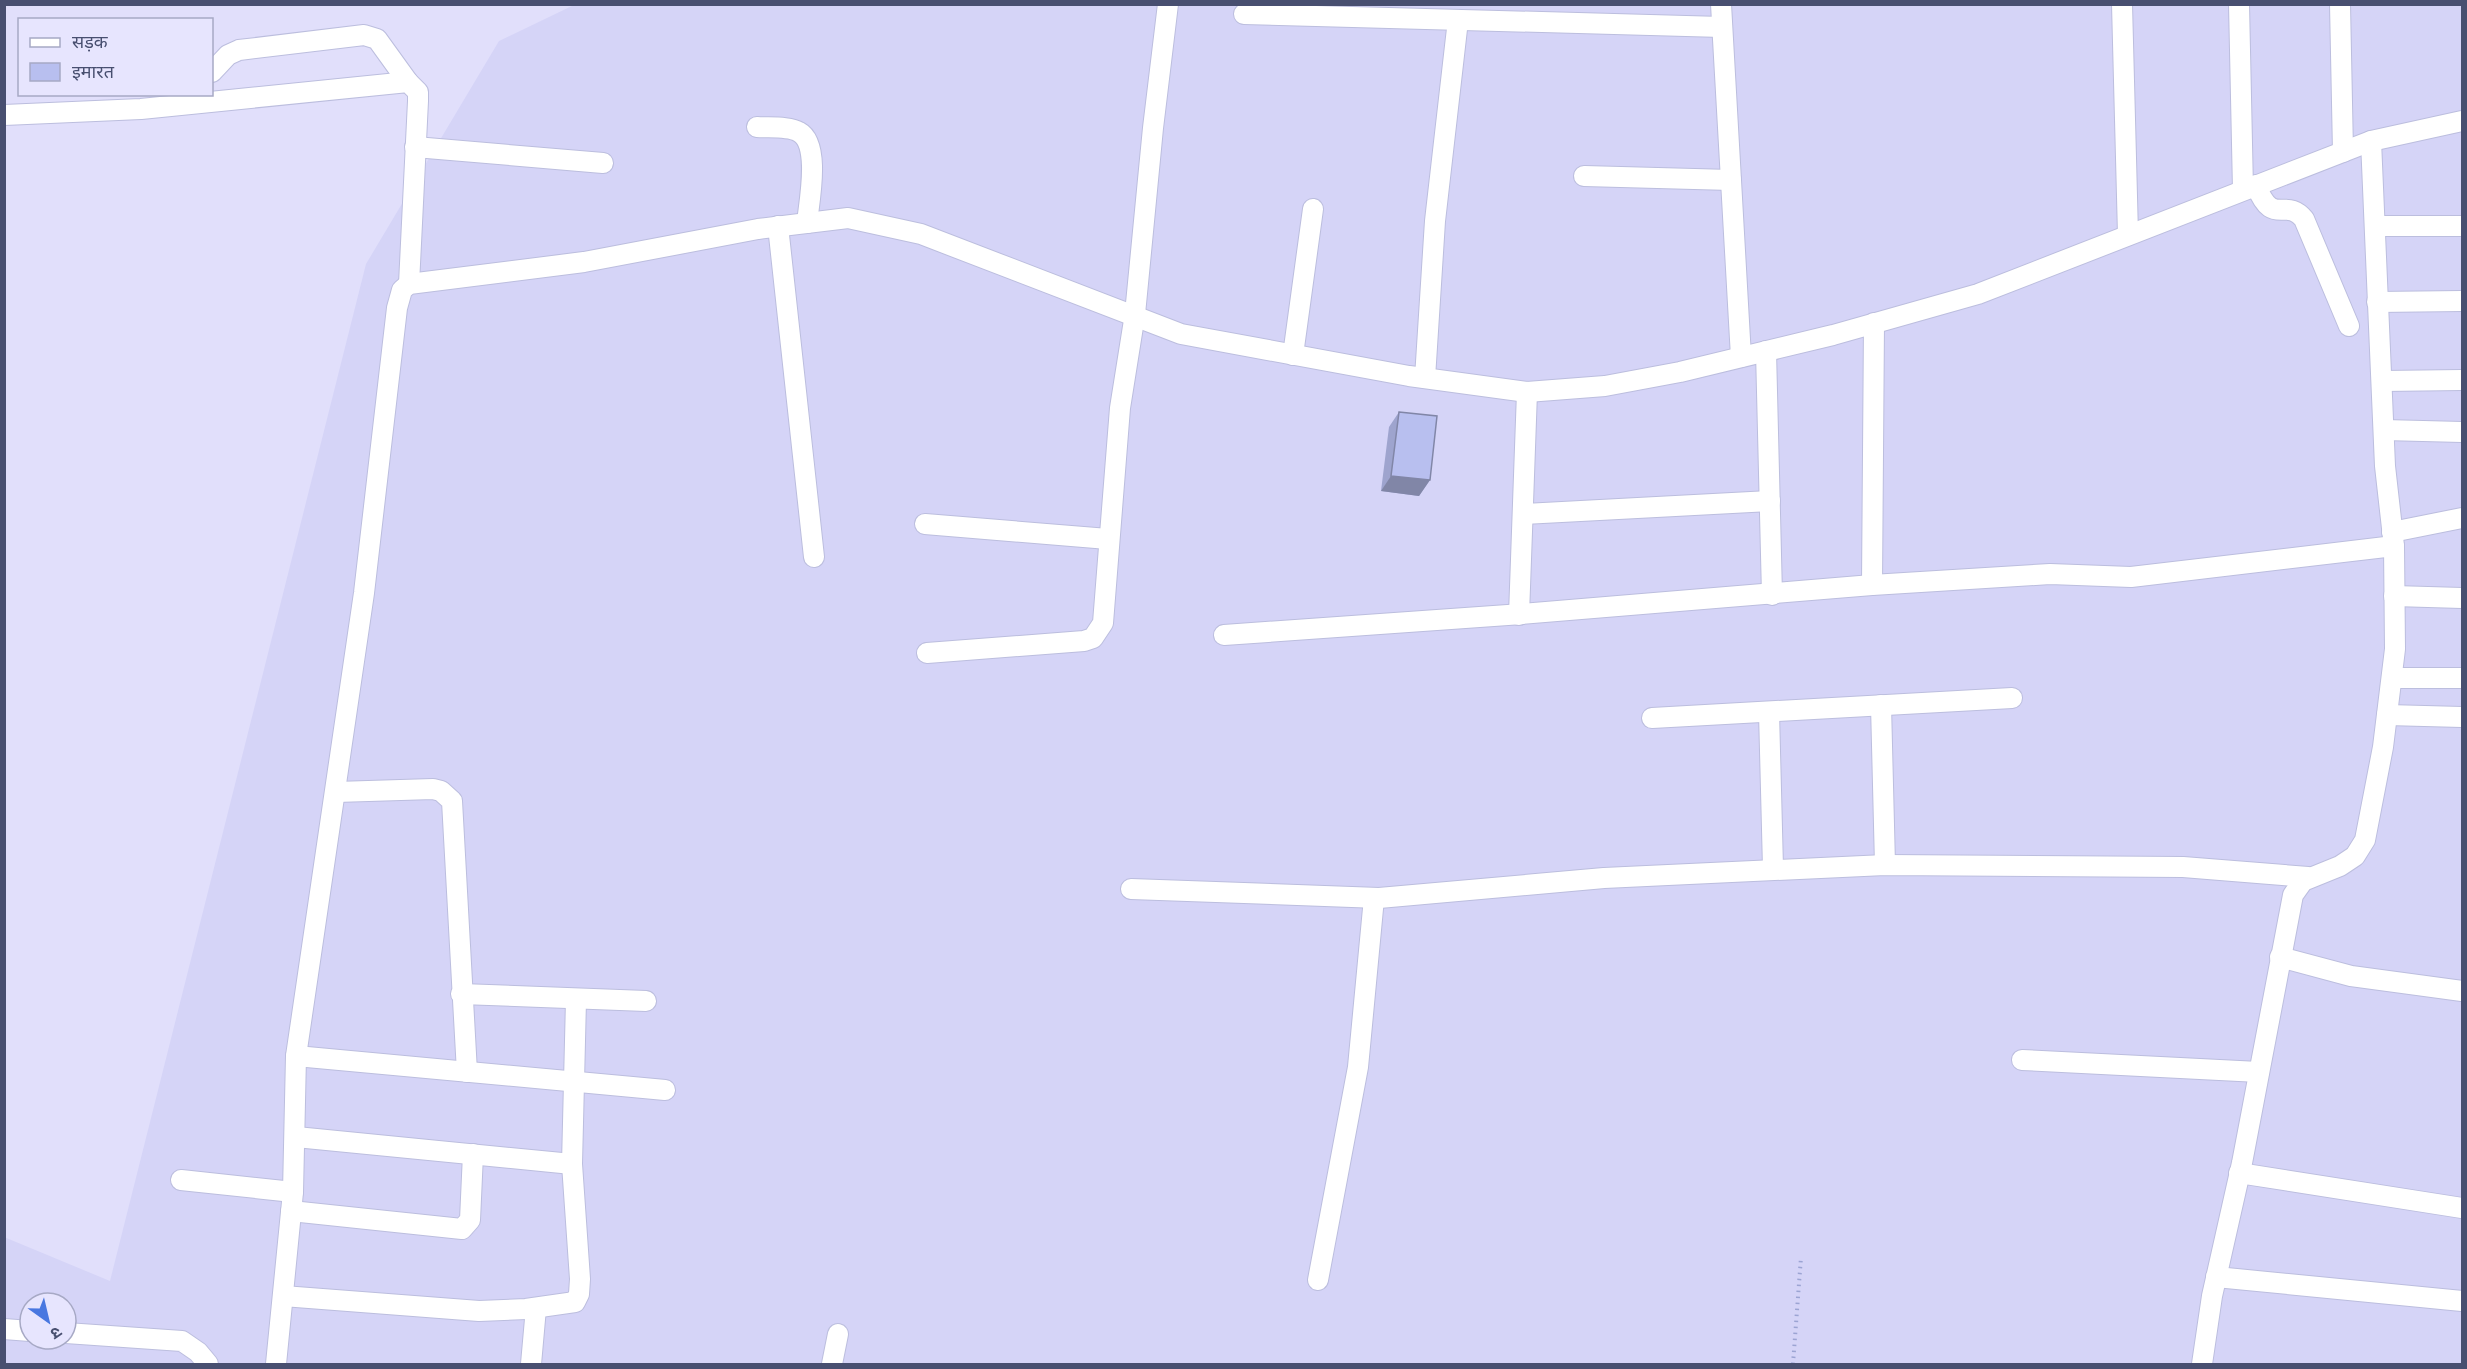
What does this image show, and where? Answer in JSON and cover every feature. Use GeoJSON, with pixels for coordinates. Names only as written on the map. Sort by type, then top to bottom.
{"type":"FeatureCollection","features":[{"type":"Feature","properties":{"kind":"street"},"geometry":{"type":"LineString","coordinates":[[927,653],[1084,641],[1093,638],[1103,622],[1108,539],[1124,375],[1135,314],[1168,4]]}},
{"type":"Feature","properties":{"kind":"street"},"geometry":{"type":"LineString","coordinates":[[1721,4],[1741,357]]}},
{"type":"Feature","properties":{"kind":"street"},"geometry":{"type":"LineString","coordinates":[[2122,4],[2128,235]]}},
{"type":"Feature","properties":{"kind":"street"},"geometry":{"type":"LineString","coordinates":[[2239,4],[2250,187],[2266,205],[2276,210],[2293,211],[2304,219],[2349,326]]}},
{"type":"Feature","properties":{"kind":"street"},"geometry":{"type":"LineString","coordinates":[[2340,4],[2343,152]]}},
{"type":"Feature","properties":{"kind":"street"},"geometry":{"type":"LineString","coordinates":[[1244,14],[1722,27]]}},
{"type":"Feature","properties":{"kind":"street"},"geometry":{"type":"LineString","coordinates":[[1425,378],[1435,221],[1458,20]]}},
{"type":"Feature","properties":{"kind":"street"},"geometry":{"type":"LineString","coordinates":[[213,71],[228,56],[239,50],[364,35],[377,39],[418,92],[409,284]]}},
{"type":"Feature","properties":{"kind":"street"},"geometry":{"type":"LineString","coordinates":[[4,115],[141,109],[197,99],[408,82]]}},
{"type":"Feature","properties":{"kind":"street"},"geometry":{"type":"LineString","coordinates":[[276,1365],[292,1202],[296,1137],[296,1056],[364,593],[397,308],[402,290],[409,284],[584,262],[778,226],[848,218],[921,234],[1135,314],[1181,334],[1425,378],[1527,392],[1605,386],[1766,351],[1978,294],[2371,141],[2463,121]]}},
{"type":"Feature","properties":{"kind":"street"},"geometry":{"type":"LineString","coordinates":[[757,127],[797,130],[808,141],[812,159],[807,223]]}},
{"type":"Feature","properties":{"kind":"street"},"geometry":{"type":"LineString","coordinates":[[2202,1365],[2216,1277],[2239,1173],[2293,895],[2297,886],[2308,877],[2340,866],[2355,856],[2365,840],[2387,715],[2395,649],[2393,539],[2385,466],[2383,381],[2377,336],[2371,141]]}},
{"type":"Feature","properties":{"kind":"street"},"geometry":{"type":"LineString","coordinates":[[415,147],[603,163]]}},
{"type":"Feature","properties":{"kind":"street"},"geometry":{"type":"LineString","coordinates":[[1584,176],[1731,180]]}},
{"type":"Feature","properties":{"kind":"street"},"geometry":{"type":"LineString","coordinates":[[1293,355],[1313,209]]}},
{"type":"Feature","properties":{"kind":"street"},"geometry":{"type":"LineString","coordinates":[[778,226],[814,557]]}},
{"type":"Feature","properties":{"kind":"street"},"geometry":{"type":"LineString","coordinates":[[2375,226],[2463,226]]}},
{"type":"Feature","properties":{"kind":"street"},"geometry":{"type":"LineString","coordinates":[[2377,302],[2463,301]]}},
{"type":"Feature","properties":{"kind":"street"},"geometry":{"type":"LineString","coordinates":[[1872,585],[1874,323]]}},
{"type":"Feature","properties":{"kind":"street"},"geometry":{"type":"LineString","coordinates":[[1766,351],[1772,595]]}},
{"type":"Feature","properties":{"kind":"street"},"geometry":{"type":"LineString","coordinates":[[2383,381],[2463,380]]}},
{"type":"Feature","properties":{"kind":"street"},"geometry":{"type":"LineString","coordinates":[[1519,615],[1527,392]]}},
{"type":"Feature","properties":{"kind":"street"},"geometry":{"type":"LineString","coordinates":[[2384,430],[2463,432]]}},
{"type":"Feature","properties":{"kind":"street"},"geometry":{"type":"LineString","coordinates":[[1523,514],[1770,501]]}},
{"type":"Feature","properties":{"kind":"street"},"geometry":{"type":"LineString","coordinates":[[1224,635],[1519,615],[1872,585],[2050,574],[2131,577],[2393,539],[2463,518]]}},
{"type":"Feature","properties":{"kind":"street"},"geometry":{"type":"LineString","coordinates":[[925,524],[1108,539]]}},
{"type":"Feature","properties":{"kind":"street"},"geometry":{"type":"LineString","coordinates":[[2394,596],[2463,598]]}},
{"type":"Feature","properties":{"kind":"street"},"geometry":{"type":"LineString","coordinates":[[2392,678],[2463,678]]}},
{"type":"Feature","properties":{"kind":"street"},"geometry":{"type":"LineString","coordinates":[[1652,718],[2012,698]]}},
{"type":"Feature","properties":{"kind":"street"},"geometry":{"type":"LineString","coordinates":[[1881,705],[1885,865]]}},
{"type":"Feature","properties":{"kind":"street"},"geometry":{"type":"LineString","coordinates":[[1769,712],[1773,868]]}},
{"type":"Feature","properties":{"kind":"street"},"geometry":{"type":"LineString","coordinates":[[2387,715],[2463,717]]}},
{"type":"Feature","properties":{"kind":"street"},"geometry":{"type":"LineString","coordinates":[[336,792],[433,789],[441,791],[452,801],[466,1072]]}},
{"type":"Feature","properties":{"kind":"street"},"geometry":{"type":"LineString","coordinates":[[1131,889],[1374,898],[1604,878],[1773,868],[1885,865],[2183,867],[2308,877]]}},
{"type":"Feature","properties":{"kind":"street"},"geometry":{"type":"LineString","coordinates":[[1318,1281],[1358,1067],[1374,898]]}},
{"type":"Feature","properties":{"kind":"street"},"geometry":{"type":"LineString","coordinates":[[2280,957],[2351,976],[2463,991]]}},
{"type":"Feature","properties":{"kind":"street"},"geometry":{"type":"LineString","coordinates":[[461,994],[646,1001]]}},
{"type":"Feature","properties":{"kind":"street"},"geometry":{"type":"LineString","coordinates":[[283,1296],[479,1311],[536,1308],[575,1302],[579,1294],[572,1164],[576,1000]]}},
{"type":"Feature","properties":{"kind":"street"},"geometry":{"type":"LineString","coordinates":[[296,1056],[665,1090]]}},
{"type":"Feature","properties":{"kind":"street"},"geometry":{"type":"LineString","coordinates":[[2022,1060],[2259,1072]]}},
{"type":"Feature","properties":{"kind":"street"},"geometry":{"type":"LineString","coordinates":[[296,1137],[572,1164]]}},
{"type":"Feature","properties":{"kind":"street"},"geometry":{"type":"LineString","coordinates":[[181,1179],[292,1202],[462,1228],[470,1220],[473,1154]]}},
{"type":"Feature","properties":{"kind":"street"},"geometry":{"type":"LineString","coordinates":[[2239,1173],[2463,1208]]}},
{"type":"Feature","properties":{"kind":"street"},"geometry":{"type":"LineString","coordinates":[[2216,1277],[2463,1301]]}},
{"type":"Feature","properties":{"kind":"street"},"geometry":{"type":"LineString","coordinates":[[531,1365],[536,1308]]}},
{"type":"Feature","properties":{"kind":"street"},"geometry":{"type":"LineString","coordinates":[[78,1334],[182,1341],[198,1352],[208,1365]]}},
{"type":"Feature","properties":{"kind":"street"},"geometry":{"type":"LineString","coordinates":[[832,1365],[838,1334]]}},
{"type":"Feature","properties":{"kind":"path"},"geometry":{"type":"LineString","coordinates":[[1792,1365],[1801,1257]]}},
{"type":"Feature","properties":{"kind":"shaded area"},"geometry":{"type":"Polygon","coordinates":[[[576,4],[2462,5],[2462,1364],[5,1364],[4,1237],[110,1281],[366,264],[499,41],[576,4]]]}},
{"type":"Feature","properties":{"kind":"building"},"geometry":{"type":"Polygon","coordinates":[[[1399,412],[1437,416],[1430,480],[1391,476],[1399,412]]]}}]}
